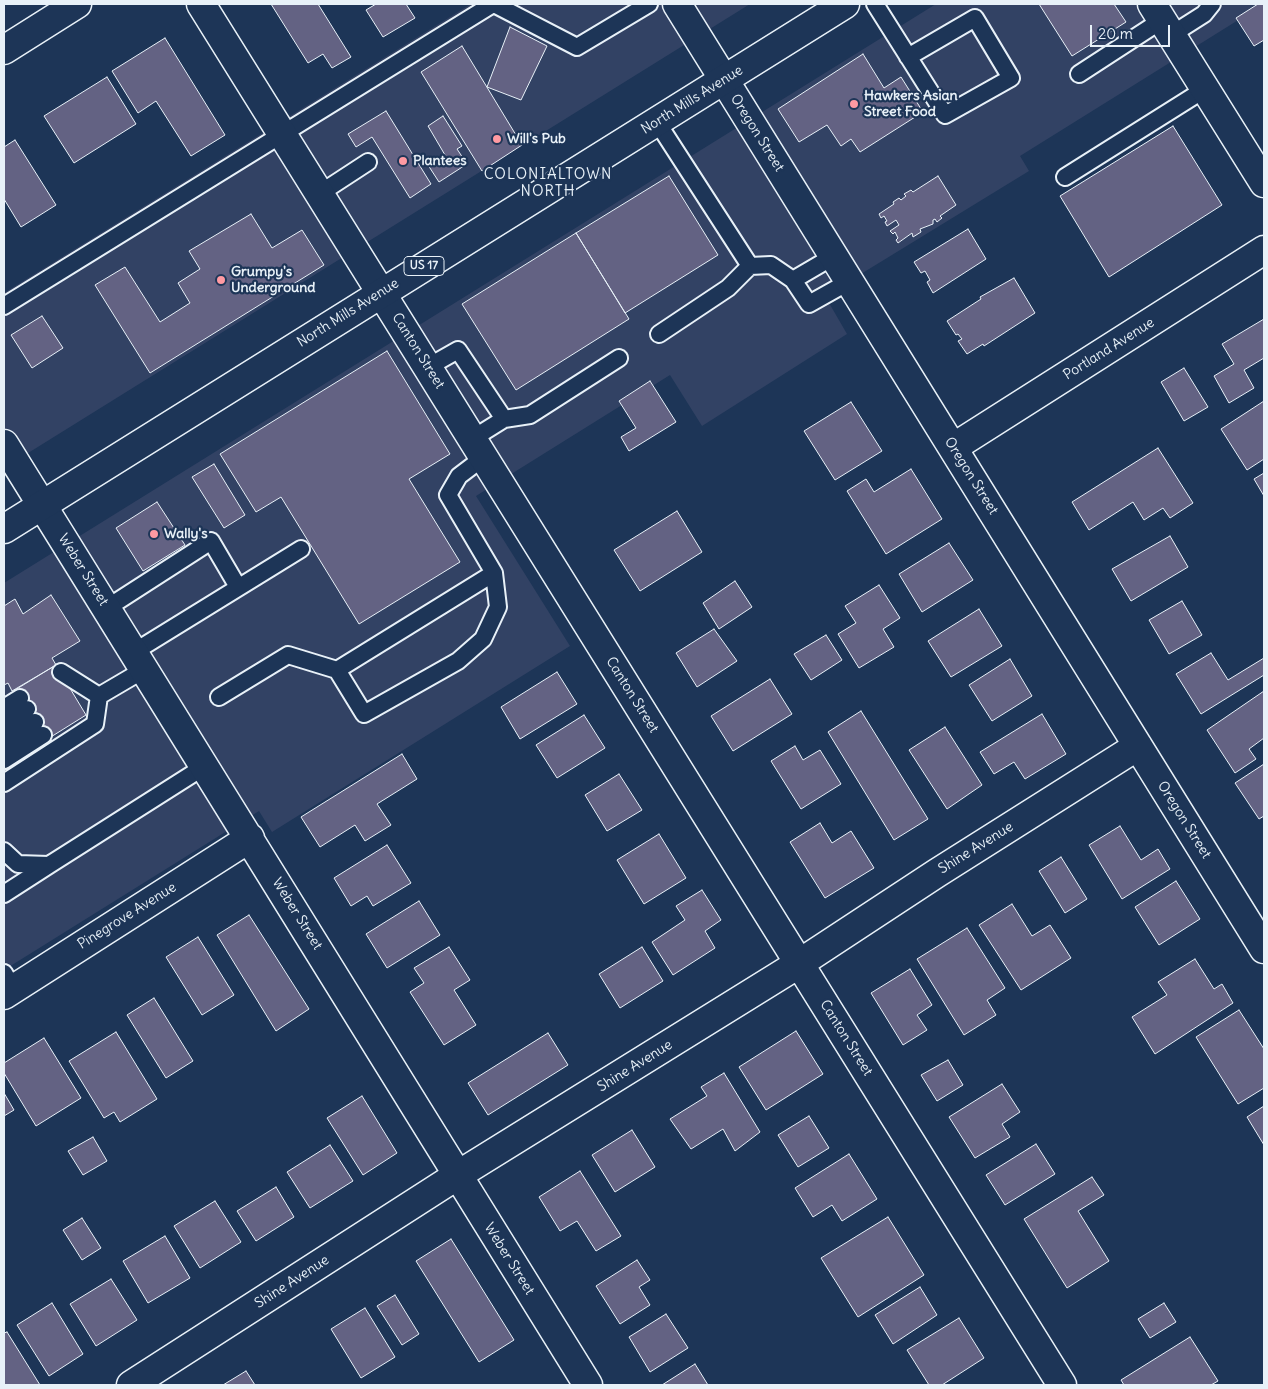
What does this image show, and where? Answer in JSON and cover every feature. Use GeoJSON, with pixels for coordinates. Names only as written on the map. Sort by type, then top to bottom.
{"type":"FeatureCollection","features":[{"type":"Feature","properties":{"kind":"street"},"geometry":{"type":"LineString","coordinates":[[4,50],[77,4]]}},
{"type":"Feature","properties":{"kind":"street","name":"Canton Street"},"geometry":{"type":"LineString","coordinates":[[202,4],[1062,1385]]}},
{"type":"Feature","properties":{"kind":"street","name":"Oregon Street"},"geometry":{"type":"LineString","coordinates":[[677,4],[954,447],[1264,949]]}},
{"type":"Feature","properties":{"kind":"street","name":"North Mills Avenue"},"geometry":{"type":"LineString","coordinates":[[4,529],[845,4]]}},
{"type":"Feature","properties":{"kind":"street"},"geometry":{"type":"LineString","coordinates":[[1162,20],[1264,183]]}},
{"type":"Feature","properties":{"kind":"street","name":"Portland Avenue"},"geometry":{"type":"LineString","coordinates":[[954,447],[1264,250]]}},
{"type":"Feature","properties":{"kind":"street","name":"Weber Street"},"geometry":{"type":"LineString","coordinates":[[4,444],[140,660],[588,1385]]}},
{"type":"Feature","properties":{"kind":"street","name":"Shine Avenue"},"geometry":{"type":"LineString","coordinates":[[131,1385],[458,1175],[800,963],[937,873],[1138,746]]}},
{"type":"Feature","properties":{"kind":"street","name":"Pinegrove Avenue"},"geometry":{"type":"LineString","coordinates":[[7,986],[250,838]]}},
{"type":"Feature","properties":{"kind":"lane"},"geometry":{"type":"LineString","coordinates":[[4,306],[494,4],[577,47],[649,4]]}},
{"type":"Feature","properties":{"kind":"lane"},"geometry":{"type":"LineString","coordinates":[[875,4],[908,57],[945,116],[1010,78],[975,18],[908,57]]}},
{"type":"Feature","properties":{"kind":"lane"},"geometry":{"type":"LineString","coordinates":[[1079,74],[1162,20],[1204,14],[1212,4]]}},
{"type":"Feature","properties":{"kind":"lane"},"geometry":{"type":"LineString","coordinates":[[1065,177],[1205,89]]}},
{"type":"Feature","properties":{"kind":"lane"},"geometry":{"type":"LineString","coordinates":[[657,122],[750,266]]}},
{"type":"Feature","properties":{"kind":"lane"},"geometry":{"type":"LineString","coordinates":[[319,194],[368,162]]}},
{"type":"Feature","properties":{"kind":"lane"},"geometry":{"type":"LineString","coordinates":[[793,280],[834,256]]}},
{"type":"Feature","properties":{"kind":"lane"},"geometry":{"type":"LineString","coordinates":[[659,334],[728,288],[750,266],[771,265],[793,280],[808,304],[850,281]]}},
{"type":"Feature","properties":{"kind":"lane"},"geometry":{"type":"LineString","coordinates":[[428,367],[458,350],[504,419]]}},
{"type":"Feature","properties":{"kind":"lane"},"geometry":{"type":"LineString","coordinates":[[219,698],[288,655],[337,670],[364,714],[458,661],[483,639],[498,607],[494,573],[448,495],[478,448],[504,419],[530,414],[619,358]]}},
{"type":"Feature","properties":{"kind":"lane"},"geometry":{"type":"LineString","coordinates":[[107,608],[211,541],[238,587]]}},
{"type":"Feature","properties":{"kind":"lane"},"geometry":{"type":"LineString","coordinates":[[4,783],[95,724],[99,696],[140,660],[238,587],[301,549]]}},
{"type":"Feature","properties":{"kind":"lane"},"geometry":{"type":"LineString","coordinates":[[337,670],[494,573]]}},
{"type":"Feature","properties":{"kind":"lane"},"geometry":{"type":"LineString","coordinates":[[99,696],[72,690],[99,696]]}},
{"type":"Feature","properties":{"kind":"lane"},"geometry":{"type":"LineString","coordinates":[[4,708],[31,716]]}},
{"type":"Feature","properties":{"kind":"lane"},"geometry":{"type":"LineString","coordinates":[[4,725],[31,716]]}},
{"type":"Feature","properties":{"kind":"lane"},"geometry":{"type":"LineString","coordinates":[[4,742],[31,716]]}},
{"type":"Feature","properties":{"kind":"lane"},"geometry":{"type":"LineString","coordinates":[[4,760],[31,716]]}},
{"type":"Feature","properties":{"kind":"lane"},"geometry":{"type":"LineString","coordinates":[[4,894],[205,766]]}},
{"type":"Feature","properties":{"kind":"lane"},"geometry":{"type":"LineString","coordinates":[[4,851],[18,864],[49,865]]}},
{"type":"Feature","properties":{"kind":"shaded area"},"geometry":{"type":"Polygon","coordinates":[[[471,4],[750,4],[4,468],[4,293],[471,4]]]}},
{"type":"Feature","properties":{"kind":"shaded area"},"geometry":{"type":"Polygon","coordinates":[[[936,4],[1264,4],[1020,156],[1029,171],[825,296],[847,334],[702,426],[670,375],[476,496],[570,646],[272,832],[259,811],[4,970],[4,583],[936,4]]]}},
{"type":"Feature","properties":{"kind":"building"},"geometry":{"type":"Polygon","coordinates":[[[271,4],[318,4],[351,57],[332,68],[323,54],[308,63],[271,4]]]}},
{"type":"Feature","properties":{"kind":"building"},"geometry":{"type":"Polygon","coordinates":[[[376,4],[406,4],[415,18],[383,37],[366,10],[376,4]]]}},
{"type":"Feature","properties":{"kind":"building"},"geometry":{"type":"Polygon","coordinates":[[[1039,4],[1114,4],[1126,22],[1072,56],[1039,4]]]}},
{"type":"Feature","properties":{"kind":"building"},"geometry":{"type":"Polygon","coordinates":[[[1258,4],[1264,4],[1264,40],[1254,46],[1236,18],[1258,4]]]}},
{"type":"Feature","properties":{"kind":"building"},"geometry":{"type":"Polygon","coordinates":[[[510,27],[547,46],[521,100],[487,87],[510,27]]]}},
{"type":"Feature","properties":{"kind":"building"},"geometry":{"type":"Polygon","coordinates":[[[165,38],[225,135],[191,156],[156,101],[138,113],[112,71],[165,38]]]}},
{"type":"Feature","properties":{"kind":"building"},"geometry":{"type":"Polygon","coordinates":[[[462,46],[522,145],[482,171],[421,72],[462,46]]]}},
{"type":"Feature","properties":{"kind":"building"},"geometry":{"type":"Polygon","coordinates":[[[863,54],[884,88],[901,77],[923,112],[860,152],[851,139],[841,146],[827,125],[799,142],[778,109],[863,54]]]}},
{"type":"Feature","properties":{"kind":"building"},"geometry":{"type":"Polygon","coordinates":[[[107,77],[136,124],[74,163],[44,116],[107,77]]]}},
{"type":"Feature","properties":{"kind":"building"},"geometry":{"type":"Polygon","coordinates":[[[386,111],[431,184],[410,198],[372,137],[356,147],[348,134],[386,111]]]}},
{"type":"Feature","properties":{"kind":"building"},"geometry":{"type":"Polygon","coordinates":[[[443,116],[462,146],[457,149],[467,164],[439,182],[428,165],[445,155],[428,126],[443,116]]]}},
{"type":"Feature","properties":{"kind":"building"},"geometry":{"type":"Polygon","coordinates":[[[1173,126],[1222,205],[1109,277],[1060,196],[1173,126]]]}},
{"type":"Feature","properties":{"kind":"building"},"geometry":{"type":"Polygon","coordinates":[[[15,140],[56,205],[21,227],[4,199],[4,147],[15,140]]]}},
{"type":"Feature","properties":{"kind":"building"},"geometry":{"type":"Polygon","coordinates":[[[669,176],[718,255],[625,313],[576,233],[669,176]]]}},
{"type":"Feature","properties":{"kind":"building"},"geometry":{"type":"Polygon","coordinates":[[[938,176],[956,205],[940,216],[942,218],[937,222],[935,219],[933,220],[933,224],[920,229],[921,232],[913,237],[912,233],[898,243],[895,232],[893,234],[890,231],[899,225],[896,220],[887,226],[884,216],[881,218],[879,214],[894,204],[893,202],[899,198],[901,200],[906,196],[904,194],[911,190],[913,192],[938,176]]]}},
{"type":"Feature","properties":{"kind":"building"},"geometry":{"type":"Polygon","coordinates":[[[251,214],[272,248],[302,230],[324,265],[150,373],[95,285],[125,267],[160,322],[190,303],[178,283],[200,269],[189,251],[251,214]]]}},
{"type":"Feature","properties":{"kind":"building"},"geometry":{"type":"Polygon","coordinates":[[[968,229],[986,259],[933,293],[927,282],[930,280],[925,271],[921,273],[914,262],[968,229]]]}},
{"type":"Feature","properties":{"kind":"building"},"geometry":{"type":"Polygon","coordinates":[[[576,233],[629,319],[516,390],[462,304],[576,233]]]}},
{"type":"Feature","properties":{"kind":"building"},"geometry":{"type":"Polygon","coordinates":[[[1014,278],[1035,313],[984,346],[983,344],[967,354],[958,341],[962,339],[958,334],[956,335],[947,321],[981,299],[980,297],[1014,278]]]}},
{"type":"Feature","properties":{"kind":"building"},"geometry":{"type":"Polygon","coordinates":[[[42,316],[63,348],[32,368],[11,335],[42,316]]]}},
{"type":"Feature","properties":{"kind":"building"},"geometry":{"type":"Polygon","coordinates":[[[1264,319],[1264,358],[1244,370],[1254,388],[1229,403],[1214,376],[1234,364],[1222,344],[1264,319]]]}},
{"type":"Feature","properties":{"kind":"building"},"geometry":{"type":"Polygon","coordinates":[[[387,351],[450,454],[409,479],[460,562],[359,624],[281,497],[256,512],[220,454],[387,351]]]}},
{"type":"Feature","properties":{"kind":"building"},"geometry":{"type":"Polygon","coordinates":[[[1184,368],[1208,407],[1184,421],[1161,382],[1184,368]]]}},
{"type":"Feature","properties":{"kind":"building"},"geometry":{"type":"Polygon","coordinates":[[[650,381],[676,422],[629,451],[621,437],[636,428],[619,401],[650,381]]]}},
{"type":"Feature","properties":{"kind":"building"},"geometry":{"type":"Polygon","coordinates":[[[1264,401],[1264,459],[1247,470],[1221,429],[1264,401]]]}},
{"type":"Feature","properties":{"kind":"building"},"geometry":{"type":"Polygon","coordinates":[[[851,402],[882,451],[835,480],[804,431],[851,402]]]}},
{"type":"Feature","properties":{"kind":"building"},"geometry":{"type":"Polygon","coordinates":[[[1158,448],[1193,503],[1170,518],[1163,508],[1144,520],[1133,502],[1089,530],[1072,502],[1158,448]]]}},
{"type":"Feature","properties":{"kind":"building"},"geometry":{"type":"Polygon","coordinates":[[[214,464],[245,515],[224,528],[192,477],[214,464]]]}},
{"type":"Feature","properties":{"kind":"building"},"geometry":{"type":"Polygon","coordinates":[[[911,469],[942,519],[886,554],[847,491],[866,479],[874,492],[911,469]]]}},
{"type":"Feature","properties":{"kind":"building"},"geometry":{"type":"Polygon","coordinates":[[[1264,473],[1264,496],[1254,479],[1264,473]]]}},
{"type":"Feature","properties":{"kind":"building"},"geometry":{"type":"Polygon","coordinates":[[[157,502],[185,545],[143,571],[116,528],[157,502]]]}},
{"type":"Feature","properties":{"kind":"building"},"geometry":{"type":"Polygon","coordinates":[[[677,511],[702,552],[640,591],[614,550],[677,511]]]}},
{"type":"Feature","properties":{"kind":"building"},"geometry":{"type":"Polygon","coordinates":[[[1170,536],[1188,567],[1131,601],[1112,569],[1170,536]]]}},
{"type":"Feature","properties":{"kind":"building"},"geometry":{"type":"Polygon","coordinates":[[[949,543],[973,580],[922,612],[899,574],[949,543]]]}},
{"type":"Feature","properties":{"kind":"building"},"geometry":{"type":"Polygon","coordinates":[[[735,581],[752,607],[719,629],[703,603],[735,581]]]}},
{"type":"Feature","properties":{"kind":"building"},"geometry":{"type":"Polygon","coordinates":[[[879,585],[900,618],[883,629],[894,647],[859,668],[838,634],[856,623],[845,606],[879,585]]]}},
{"type":"Feature","properties":{"kind":"building"},"geometry":{"type":"Polygon","coordinates":[[[51,595],[80,641],[52,658],[56,665],[12,691],[8,683],[4,685],[4,606],[15,599],[23,614],[51,595]]]}},
{"type":"Feature","properties":{"kind":"building"},"geometry":{"type":"Polygon","coordinates":[[[1182,601],[1202,635],[1169,654],[1149,620],[1182,601]]]}},
{"type":"Feature","properties":{"kind":"building"},"geometry":{"type":"Polygon","coordinates":[[[979,609],[1002,646],[951,677],[928,641],[979,609]]]}},
{"type":"Feature","properties":{"kind":"building"},"geometry":{"type":"Polygon","coordinates":[[[714,629],[737,661],[697,687],[676,653],[714,629]]]}},
{"type":"Feature","properties":{"kind":"building"},"geometry":{"type":"Polygon","coordinates":[[[826,635],[842,660],[811,680],[794,654],[826,635]]]}},
{"type":"Feature","properties":{"kind":"building"},"geometry":{"type":"Polygon","coordinates":[[[1211,653],[1228,680],[1264,658],[1264,675],[1201,714],[1176,674],[1211,653]]]}},
{"type":"Feature","properties":{"kind":"building"},"geometry":{"type":"Polygon","coordinates":[[[1010,659],[1032,696],[992,721],[969,685],[1010,659]]]}},
{"type":"Feature","properties":{"kind":"building"},"geometry":{"type":"Polygon","coordinates":[[[56,665],[86,715],[46,740],[15,690],[56,665]]]}},
{"type":"Feature","properties":{"kind":"building"},"geometry":{"type":"Polygon","coordinates":[[[557,672],[577,704],[520,739],[501,707],[557,672]]]}},
{"type":"Feature","properties":{"kind":"building"},"geometry":{"type":"Polygon","coordinates":[[[770,679],[792,714],[733,751],[711,716],[770,679]]]}},
{"type":"Feature","properties":{"kind":"building"},"geometry":{"type":"Polygon","coordinates":[[[1264,691],[1264,738],[1249,749],[1256,759],[1235,773],[1207,730],[1264,691]]]}},
{"type":"Feature","properties":{"kind":"building"},"geometry":{"type":"Polygon","coordinates":[[[861,711],[928,819],[894,840],[828,732],[861,711]]]}},
{"type":"Feature","properties":{"kind":"building"},"geometry":{"type":"Polygon","coordinates":[[[1042,714],[1066,754],[1025,779],[1014,762],[994,774],[980,752],[1042,714]]]}},
{"type":"Feature","properties":{"kind":"building"},"geometry":{"type":"Polygon","coordinates":[[[584,715],[605,748],[557,778],[536,745],[584,715]]]}},
{"type":"Feature","properties":{"kind":"building"},"geometry":{"type":"Polygon","coordinates":[[[945,727],[982,785],[947,809],[909,750],[945,727]]]}},
{"type":"Feature","properties":{"kind":"building"},"geometry":{"type":"Polygon","coordinates":[[[795,746],[803,760],[820,750],[841,784],[801,809],[771,761],[795,746]]]}},
{"type":"Feature","properties":{"kind":"building"},"geometry":{"type":"Polygon","coordinates":[[[402,754],[417,779],[377,804],[391,825],[365,841],[355,825],[320,847],[301,817],[402,754]]]}},
{"type":"Feature","properties":{"kind":"building"},"geometry":{"type":"Polygon","coordinates":[[[1264,764],[1264,816],[1259,819],[1235,783],[1264,764]]]}},
{"type":"Feature","properties":{"kind":"building"},"geometry":{"type":"Polygon","coordinates":[[[619,774],[642,810],[607,831],[585,795],[619,774]]]}},
{"type":"Feature","properties":{"kind":"building"},"geometry":{"type":"Polygon","coordinates":[[[820,823],[832,843],[851,831],[874,868],[825,898],[790,842],[820,823]]]}},
{"type":"Feature","properties":{"kind":"building"},"geometry":{"type":"Polygon","coordinates":[[[1120,826],[1141,860],[1158,849],[1170,869],[1122,899],[1089,845],[1120,826]]]}},
{"type":"Feature","properties":{"kind":"building"},"geometry":{"type":"Polygon","coordinates":[[[659,834],[686,878],[644,904],[617,860],[659,834]]]}},
{"type":"Feature","properties":{"kind":"building"},"geometry":{"type":"Polygon","coordinates":[[[387,845],[411,883],[373,906],[367,896],[351,906],[334,878],[387,845]]]}},
{"type":"Feature","properties":{"kind":"building"},"geometry":{"type":"Polygon","coordinates":[[[1061,857],[1087,899],[1065,913],[1039,871],[1061,857]]]}},
{"type":"Feature","properties":{"kind":"building"},"geometry":{"type":"Polygon","coordinates":[[[1176,881],[1200,919],[1159,945],[1135,907],[1176,881]]]}},
{"type":"Feature","properties":{"kind":"building"},"geometry":{"type":"Polygon","coordinates":[[[702,890],[721,920],[705,931],[715,948],[673,975],[652,942],[685,920],[676,906],[702,890]]]}},
{"type":"Feature","properties":{"kind":"building"},"geometry":{"type":"Polygon","coordinates":[[[419,901],[440,935],[387,968],[366,934],[419,901]]]}},
{"type":"Feature","properties":{"kind":"building"},"geometry":{"type":"Polygon","coordinates":[[[1012,904],[1032,936],[1050,925],[1071,958],[1021,990],[979,925],[1012,904]]]}},
{"type":"Feature","properties":{"kind":"building"},"geometry":{"type":"Polygon","coordinates":[[[249,915],[309,1009],[276,1031],[217,935],[249,915]]]}},
{"type":"Feature","properties":{"kind":"building"},"geometry":{"type":"Polygon","coordinates":[[[967,928],[1005,988],[987,1000],[996,1015],[964,1035],[917,959],[967,928]]]}},
{"type":"Feature","properties":{"kind":"building"},"geometry":{"type":"Polygon","coordinates":[[[198,937],[234,995],[202,1015],[166,957],[198,937]]]}},
{"type":"Feature","properties":{"kind":"building"},"geometry":{"type":"Polygon","coordinates":[[[449,947],[470,980],[454,990],[476,1025],[444,1045],[410,992],[424,983],[414,968],[449,947]]]}},
{"type":"Feature","properties":{"kind":"building"},"geometry":{"type":"Polygon","coordinates":[[[642,947],[663,981],[620,1008],[599,974],[642,947]]]}},
{"type":"Feature","properties":{"kind":"building"},"geometry":{"type":"Polygon","coordinates":[[[1195,959],[1214,989],[1222,984],[1233,1003],[1155,1054],[1132,1017],[1167,995],[1158,982],[1195,959]]]}},
{"type":"Feature","properties":{"kind":"building"},"geometry":{"type":"Polygon","coordinates":[[[910,969],[932,1005],[917,1015],[927,1030],[903,1045],[871,993],[910,969]]]}},
{"type":"Feature","properties":{"kind":"building"},"geometry":{"type":"Polygon","coordinates":[[[154,998],[193,1061],[166,1078],[127,1015],[154,998]]]}},
{"type":"Feature","properties":{"kind":"building"},"geometry":{"type":"Polygon","coordinates":[[[1239,1010],[1264,1049],[1264,1088],[1238,1104],[1196,1037],[1239,1010]]]}},
{"type":"Feature","properties":{"kind":"building"},"geometry":{"type":"Polygon","coordinates":[[[796,1031],[823,1074],[766,1110],[739,1067],[796,1031]]]}},
{"type":"Feature","properties":{"kind":"building"},"geometry":{"type":"Polygon","coordinates":[[[116,1032],[157,1099],[120,1122],[114,1112],[104,1118],[69,1061],[116,1032]]]}},
{"type":"Feature","properties":{"kind":"building"},"geometry":{"type":"Polygon","coordinates":[[[548,1033],[568,1065],[488,1115],[468,1083],[548,1033]]]}},
{"type":"Feature","properties":{"kind":"building"},"geometry":{"type":"Polygon","coordinates":[[[44,1038],[81,1098],[36,1126],[4,1073],[4,1063],[44,1038]]]}},
{"type":"Feature","properties":{"kind":"building"},"geometry":{"type":"Polygon","coordinates":[[[948,1060],[963,1085],[937,1101],[921,1075],[948,1060]]]}},
{"type":"Feature","properties":{"kind":"building"},"geometry":{"type":"Polygon","coordinates":[[[724,1073],[760,1132],[735,1151],[723,1129],[691,1149],[670,1119],[707,1096],[701,1087],[724,1073]]]}},
{"type":"Feature","properties":{"kind":"building"},"geometry":{"type":"Polygon","coordinates":[[[1002,1084],[1020,1112],[1002,1124],[1010,1137],[975,1158],[949,1117],[1002,1084]]]}},
{"type":"Feature","properties":{"kind":"building"},"geometry":{"type":"Polygon","coordinates":[[[4,1093],[14,1110],[4,1116],[4,1093]]]}},
{"type":"Feature","properties":{"kind":"building"},"geometry":{"type":"Polygon","coordinates":[[[362,1096],[397,1153],[363,1175],[327,1118],[362,1096]]]}},
{"type":"Feature","properties":{"kind":"building"},"geometry":{"type":"Polygon","coordinates":[[[1264,1106],[1264,1145],[1247,1117],[1264,1106]]]}},
{"type":"Feature","properties":{"kind":"building"},"geometry":{"type":"Polygon","coordinates":[[[809,1116],[829,1148],[798,1167],[778,1135],[809,1116]]]}},
{"type":"Feature","properties":{"kind":"building"},"geometry":{"type":"Polygon","coordinates":[[[632,1130],[655,1167],[615,1192],[592,1155],[632,1130]]]}},
{"type":"Feature","properties":{"kind":"building"},"geometry":{"type":"Polygon","coordinates":[[[93,1137],[107,1161],[83,1175],[68,1151],[93,1137]]]}},
{"type":"Feature","properties":{"kind":"building"},"geometry":{"type":"Polygon","coordinates":[[[1036,1144],[1055,1174],[1005,1205],[986,1175],[1036,1144]]]}},
{"type":"Feature","properties":{"kind":"building"},"geometry":{"type":"Polygon","coordinates":[[[330,1145],[353,1181],[310,1208],[287,1172],[330,1145]]]}},
{"type":"Feature","properties":{"kind":"building"},"geometry":{"type":"Polygon","coordinates":[[[849,1154],[877,1199],[842,1221],[832,1205],[813,1217],[795,1188],[849,1154]]]}},
{"type":"Feature","properties":{"kind":"building"},"geometry":{"type":"Polygon","coordinates":[[[580,1171],[621,1236],[596,1251],[577,1221],[560,1231],[539,1197],[580,1171]]]}},
{"type":"Feature","properties":{"kind":"building"},"geometry":{"type":"Polygon","coordinates":[[[1092,1177],[1104,1195],[1078,1211],[1109,1261],[1067,1288],[1024,1219],[1092,1177]]]}},
{"type":"Feature","properties":{"kind":"building"},"geometry":{"type":"Polygon","coordinates":[[[276,1187],[294,1217],[256,1241],[237,1211],[276,1187]]]}},
{"type":"Feature","properties":{"kind":"building"},"geometry":{"type":"Polygon","coordinates":[[[215,1201],[241,1242],[200,1268],[174,1226],[215,1201]]]}},
{"type":"Feature","properties":{"kind":"building"},"geometry":{"type":"Polygon","coordinates":[[[888,1217],[924,1275],[858,1317],[821,1258],[888,1217]]]}},
{"type":"Feature","properties":{"kind":"building"},"geometry":{"type":"Polygon","coordinates":[[[82,1218],[101,1248],[82,1260],[63,1230],[82,1218]]]}},
{"type":"Feature","properties":{"kind":"building"},"geometry":{"type":"Polygon","coordinates":[[[165,1236],[190,1278],[148,1303],[123,1261],[165,1236]]]}},
{"type":"Feature","properties":{"kind":"building"},"geometry":{"type":"Polygon","coordinates":[[[451,1239],[514,1340],[479,1362],[416,1261],[451,1239]]]}},
{"type":"Feature","properties":{"kind":"building"},"geometry":{"type":"Polygon","coordinates":[[[637,1260],[650,1280],[639,1287],[650,1305],[620,1324],[596,1286],[637,1260]]]}},
{"type":"Feature","properties":{"kind":"building"},"geometry":{"type":"Polygon","coordinates":[[[111,1279],[137,1320],[96,1346],[70,1304],[111,1279]]]}},
{"type":"Feature","properties":{"kind":"building"},"geometry":{"type":"Polygon","coordinates":[[[920,1287],[937,1315],[893,1344],[875,1315],[920,1287]]]}},
{"type":"Feature","properties":{"kind":"building"},"geometry":{"type":"Polygon","coordinates":[[[395,1295],[419,1334],[402,1345],[377,1306],[395,1295]]]}},
{"type":"Feature","properties":{"kind":"building"},"geometry":{"type":"Polygon","coordinates":[[[52,1303],[83,1354],[49,1376],[17,1325],[52,1303]]]}},
{"type":"Feature","properties":{"kind":"building"},"geometry":{"type":"Polygon","coordinates":[[[1164,1303],[1176,1322],[1150,1338],[1138,1319],[1164,1303]]]}},
{"type":"Feature","properties":{"kind":"building"},"geometry":{"type":"Polygon","coordinates":[[[365,1308],[395,1357],[361,1378],[331,1329],[365,1308]]]}},
{"type":"Feature","properties":{"kind":"building"},"geometry":{"type":"Polygon","coordinates":[[[666,1314],[688,1348],[650,1372],[629,1337],[666,1314]]]}},
{"type":"Feature","properties":{"kind":"building"},"geometry":{"type":"Polygon","coordinates":[[[959,1318],[984,1358],[942,1385],[929,1385],[907,1350],[959,1318]]]}},
{"type":"Feature","properties":{"kind":"building"},"geometry":{"type":"Polygon","coordinates":[[[7,1332],[40,1385],[4,1385],[4,1333],[7,1332]]]}},
{"type":"Feature","properties":{"kind":"building"},"geometry":{"type":"Polygon","coordinates":[[[1190,1337],[1218,1381],[1211,1385],[1124,1385],[1121,1380],[1190,1337]]]}},
{"type":"Feature","properties":{"kind":"building"},"geometry":{"type":"Polygon","coordinates":[[[695,1364],[708,1385],[662,1385],[695,1364]]]}},
{"type":"Feature","properties":{"kind":"building"},"geometry":{"type":"Polygon","coordinates":[[[246,1371],[255,1385],[223,1385],[246,1371]]]}},
{"type":"Feature","properties":{"kind":"place","name":"Hawkers Asian Street Food"},"geometry":{"type":"Point","coordinates":[854,104]}},
{"type":"Feature","properties":{"kind":"place","name":"Will's Pub"},"geometry":{"type":"Point","coordinates":[497,139]}},
{"type":"Feature","properties":{"kind":"place","name":"Plantees"},"geometry":{"type":"Point","coordinates":[403,161]}},
{"type":"Feature","properties":{"kind":"place","name":"Grumpy's Underground"},"geometry":{"type":"Point","coordinates":[221,280]}},
{"type":"Feature","properties":{"kind":"place","name":"Wally's"},"geometry":{"type":"Point","coordinates":[154,534]}},
{"type":"Feature","properties":{"kind":"district","name":"COLONIALTOWN NORTH"},"geometry":{"type":"Point","coordinates":[548,184]}}]}
